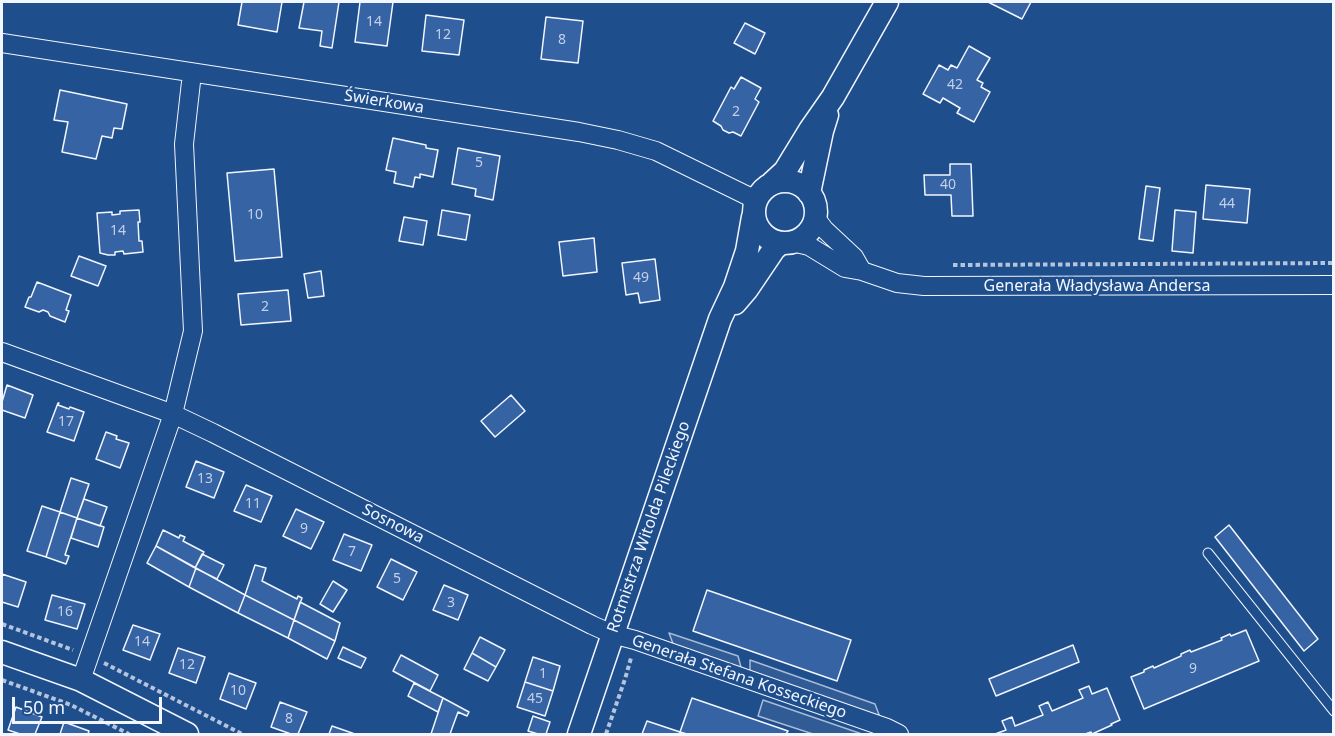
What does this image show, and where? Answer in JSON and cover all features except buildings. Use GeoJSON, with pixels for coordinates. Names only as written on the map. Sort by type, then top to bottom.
{"type":"FeatureCollection","features":[{"type":"Feature","properties":{"kind":"street"},"geometry":{"type":"LineString","coordinates":[[772,183],[793,182],[802,186],[814,202],[816,212],[814,223],[809,232],[801,238],[787,243],[771,240],[763,235],[756,226],[755,208],[764,189],[785,171],[833,97],[887,2]]}},
{"type":"Feature","properties":{"kind":"street","name":"Świerkowa"},"geometry":{"type":"LineString","coordinates":[[2,43],[579,132],[618,140],[656,152],[755,208]]}},
{"type":"Feature","properties":{"kind":"street"},"geometry":{"type":"LineString","coordinates":[[81,680],[173,414],[193,331],[184,144],[192,73]]}},
{"type":"Feature","properties":{"kind":"street"},"geometry":{"type":"LineString","coordinates":[[809,193],[822,131],[833,97]]}},
{"type":"Feature","properties":{"kind":"street","name":"Rotmistrza Witolda Pileckiego"},"geometry":{"type":"LineString","coordinates":[[579,735],[720,320],[735,287],[747,251],[755,208]]}},
{"type":"Feature","properties":{"kind":"street"},"geometry":{"type":"LineString","coordinates":[[815,217],[824,229],[854,257],[862,271]]}},
{"type":"Feature","properties":{"kind":"street","name":"Rotmistrza Witolda Pileckiego"},"geometry":{"type":"LineString","coordinates":[[720,320],[747,289],[774,249],[787,243]]}},
{"type":"Feature","properties":{"kind":"street","name":"Generała Władysława Andersa"},"geometry":{"type":"LineString","coordinates":[[787,243],[809,246],[845,268],[862,271],[897,283],[924,286],[1334,285]]}},
{"type":"Feature","properties":{"kind":"street","name":"Sosnowa"},"geometry":{"type":"LineString","coordinates":[[2,352],[173,414],[612,634]]}},
{"type":"Feature","properties":{"kind":"street","name":"Generała Stefana Kosseckiego"},"geometry":{"type":"LineString","coordinates":[[612,634],[887,728],[899,735]]}},
{"type":"Feature","properties":{"kind":"street"},"geometry":{"type":"LineString","coordinates":[[2,652],[81,680],[187,735]]}},
{"type":"Feature","properties":{"kind":"lane"},"geometry":{"type":"LineString","coordinates":[[1208,554],[1334,711]]}},
{"type":"Feature","properties":{"kind":"path"},"geometry":{"type":"LineString","coordinates":[[950,265],[1334,263]]}},
{"type":"Feature","properties":{"kind":"path"},"geometry":{"type":"LineString","coordinates":[[606,735],[626,679],[635,640]]}},
{"type":"Feature","properties":{"kind":"path"},"geometry":{"type":"LineString","coordinates":[[2,680],[71,705],[129,735]]}},
{"type":"Feature","properties":{"kind":"shaded area"},"geometry":{"type":"Polygon","coordinates":[[[669,633],[738,656],[742,671],[675,649],[669,633]]]}},
{"type":"Feature","properties":{"kind":"shaded area"},"geometry":{"type":"Polygon","coordinates":[[[750,660],[875,704],[881,720],[750,674],[750,660]]]}},
{"type":"Feature","properties":{"kind":"shaded area"},"geometry":{"type":"Polygon","coordinates":[[[763,700],[862,734],[813,734],[758,716],[763,700]]]}}]}
